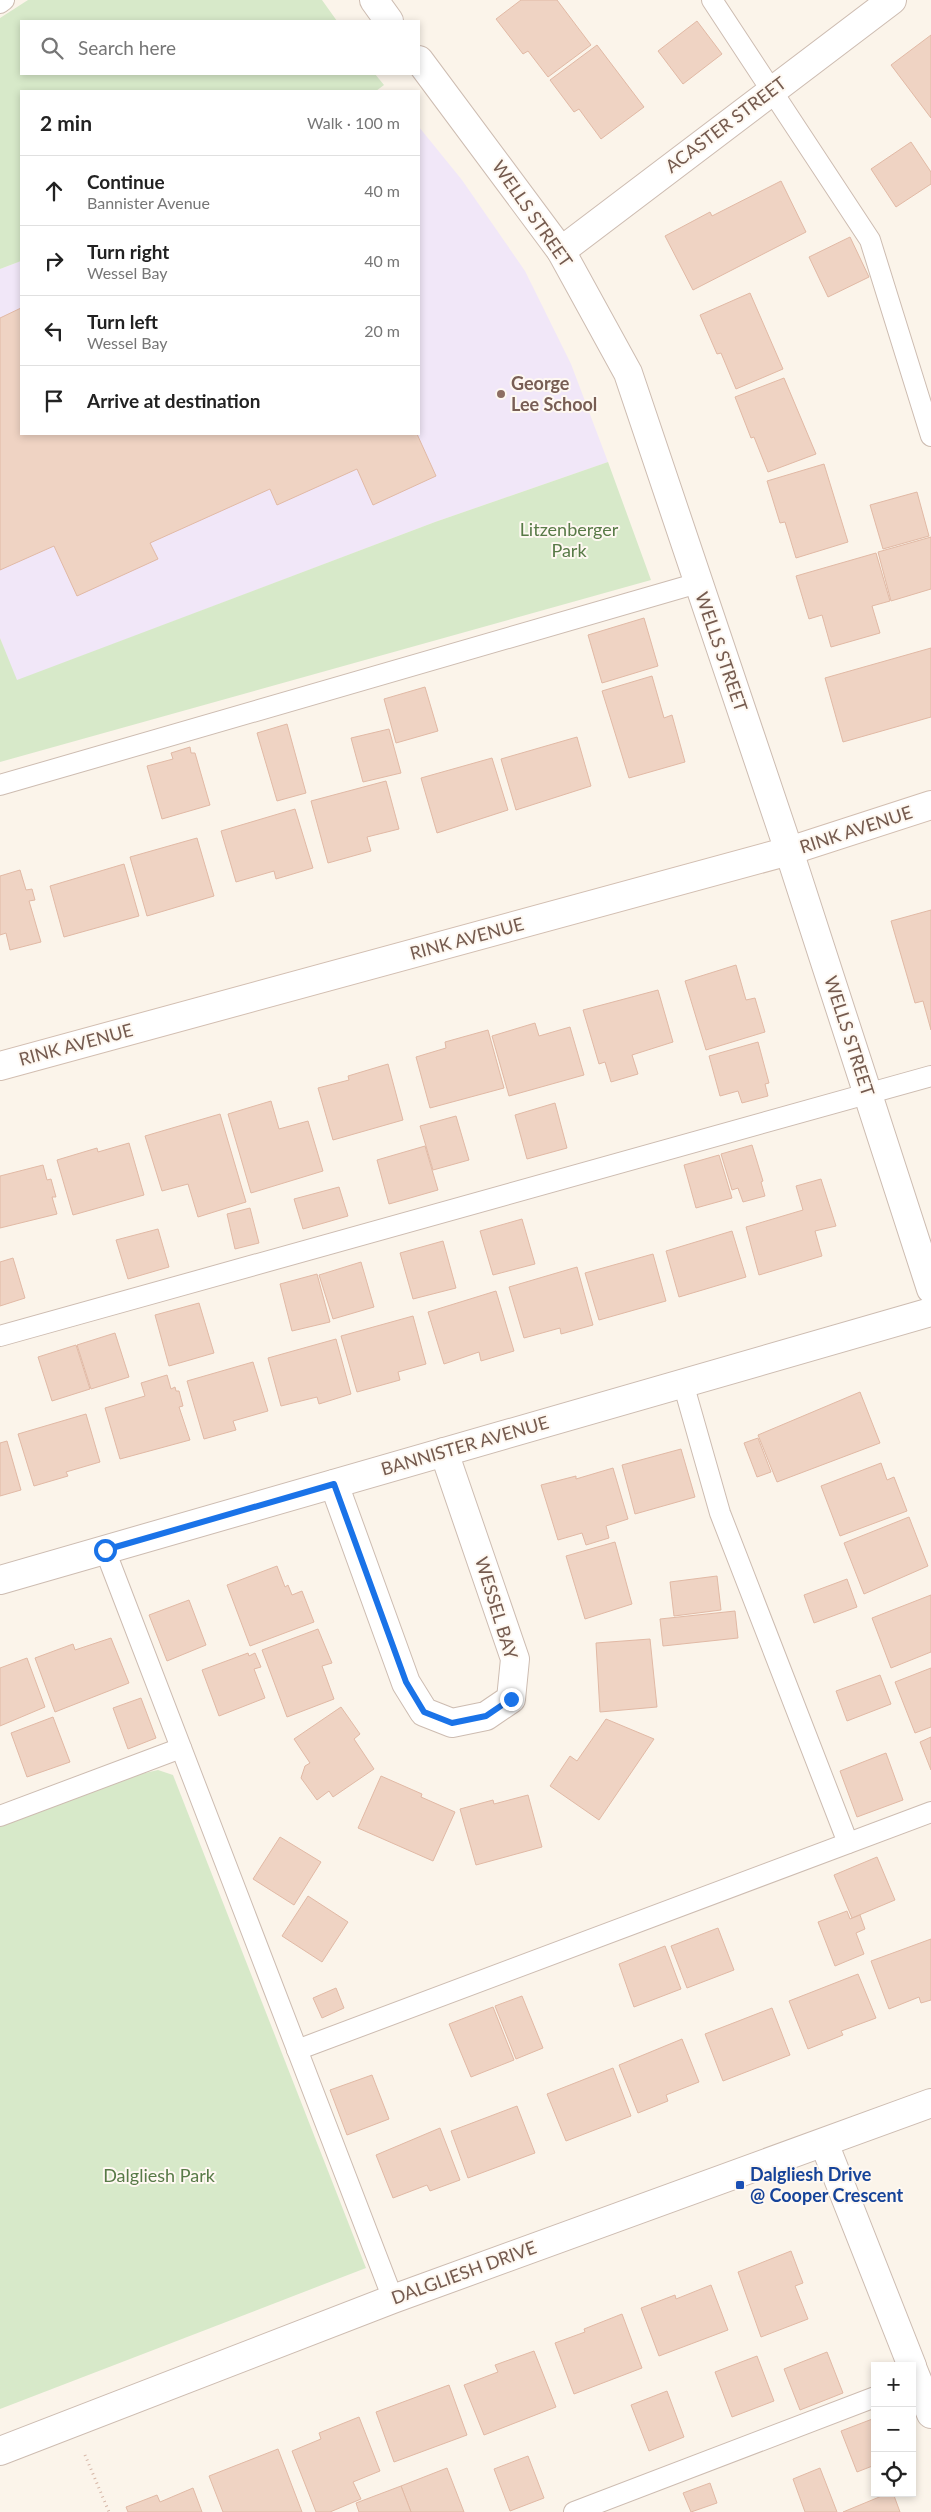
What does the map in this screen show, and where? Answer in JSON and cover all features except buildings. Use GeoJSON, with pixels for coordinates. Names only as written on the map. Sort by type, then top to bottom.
{"type":"FeatureCollection","features":[{"type":"Feature","properties":{"kind":"street"},"geometry":{"type":"LineString","coordinates":[[374,0],[389,20]]}},
{"type":"Feature","properties":{"kind":"street","name":"ACASTER STREET"},"geometry":{"type":"LineString","coordinates":[[561,251],[892,0]]}},
{"type":"Feature","properties":{"kind":"street","name":"WELLS STREET"},"geometry":{"type":"LineString","coordinates":[[420,61],[561,251],[628,374],[789,851],[931,1289]]}},
{"type":"Feature","properties":{"kind":"street","name":"RINK AVENUE"},"geometry":{"type":"LineString","coordinates":[[0,1066],[789,851],[931,805]]}},
{"type":"Feature","properties":{"kind":"street","name":"BANNISTER AVENUE"},"geometry":{"type":"LineString","coordinates":[[0,1580],[931,1312]]}},
{"type":"Feature","properties":{"kind":"street","name":"WESSEL BAY"},"geometry":{"type":"LineString","coordinates":[[334,1484],[406,1682],[424,1712],[452,1723],[486,1716],[511,1699],[516,1659],[444,1452]]}},
{"type":"Feature","properties":{"kind":"street","name":"DALGLIESH DRIVE"},"geometry":{"type":"LineString","coordinates":[[0,2451],[392,2299],[931,2103]]}},
{"type":"Feature","properties":{"kind":"street"},"geometry":{"type":"LineString","coordinates":[[824,2143],[917,2374],[931,2414]]}},
{"type":"Feature","properties":{"kind":"lane"},"geometry":{"type":"LineString","coordinates":[[712,0],[870,240],[931,436]]}},
{"type":"Feature","properties":{"kind":"lane"},"geometry":{"type":"LineString","coordinates":[[0,786],[698,583]]}},
{"type":"Feature","properties":{"kind":"lane"},"geometry":{"type":"LineString","coordinates":[[0,1336],[867,1092],[931,1076]]}},
{"type":"Feature","properties":{"kind":"lane"},"geometry":{"type":"LineString","coordinates":[[683,1384],[720,1513],[848,1843]]}},
{"type":"Feature","properties":{"kind":"lane"},"geometry":{"type":"LineString","coordinates":[[105,1550],[392,2299]]}},
{"type":"Feature","properties":{"kind":"lane"},"geometry":{"type":"LineString","coordinates":[[0,1816],[181,1748]]}},
{"type":"Feature","properties":{"kind":"lane"},"geometry":{"type":"LineString","coordinates":[[297,2050],[931,1812]]}},
{"type":"Feature","properties":{"kind":"lane"},"geometry":{"type":"LineString","coordinates":[[574,2512],[871,2399]]}},
{"type":"Feature","properties":{"kind":"path"},"geometry":{"type":"LineString","coordinates":[[72,2423],[109,2512]]}},
{"type":"Feature","properties":{"kind":"shaded area","name":"George Lee School"},"geometry":{"type":"Polygon","coordinates":[[[420,128],[462,180],[525,271],[571,364],[608,462],[435,522],[16,681],[0,638],[0,269],[20,261],[20,435],[420,435],[420,128]]]}},
{"type":"Feature","properties":{"kind":"green space"},"geometry":{"type":"Polygon","coordinates":[[[28,0],[322,0],[336,20],[20,20],[20,75],[376,75],[384,85],[377,90],[20,90],[20,261],[0,269],[0,18],[28,0]]]}},
{"type":"Feature","properties":{"kind":"green space","name":"Litzenberger Park"},"geometry":{"type":"Polygon","coordinates":[[[608,462],[651,580],[0,762],[0,638],[17,680],[435,522],[608,462]]]}},
{"type":"Feature","properties":{"kind":"green space","name":"Dalgliesh Park"},"geometry":{"type":"Polygon","coordinates":[[[158,1770],[173,1775],[366,2268],[0,2409],[0,1825],[132,1776],[158,1770]]]}},
{"type":"Feature","properties":{"kind":"place","name":"George Lee School"},"geometry":{"type":"Point","coordinates":[501,394]}},
{"type":"Feature","properties":{"kind":"place","name":"Dalgliesh Drive @ Cooper Crescent"},"geometry":{"type":"Point","coordinates":[740,2185]}},
{"type":"Feature","properties":{"kind":"route"},"geometry":{"type":"LineString","coordinates":[[105,1550],[334,1484],[406,1682],[424,1712],[452,1723],[486,1716],[511,1699]]}}]}
